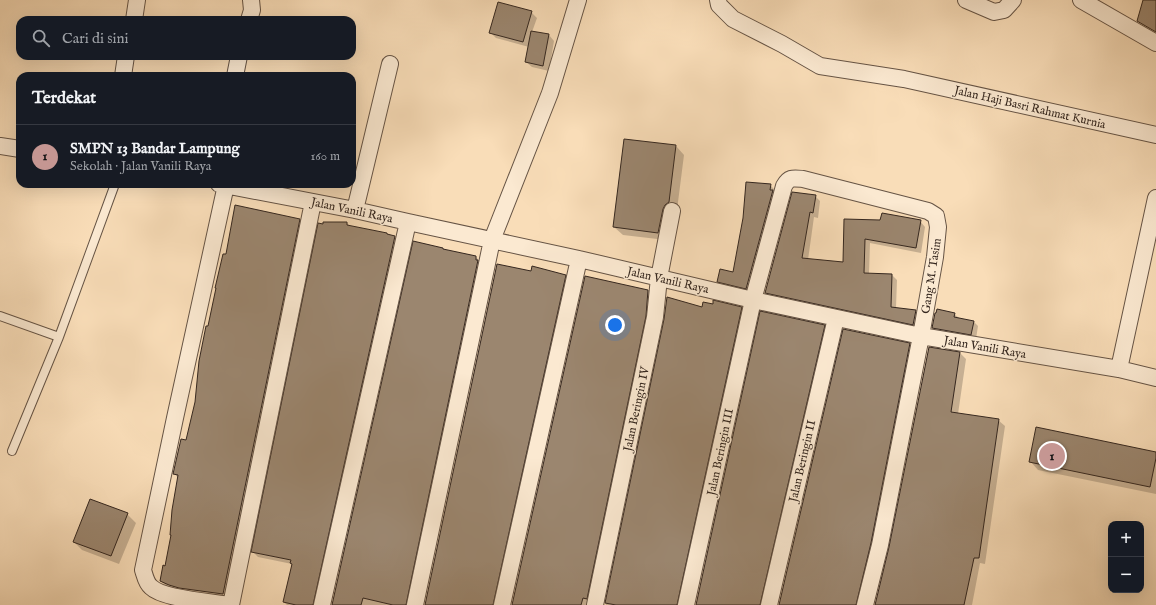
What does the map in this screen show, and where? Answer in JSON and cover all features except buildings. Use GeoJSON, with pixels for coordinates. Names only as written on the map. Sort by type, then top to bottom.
{"type":"FeatureCollection","features":[{"type":"Feature","properties":{"kind":"street"},"geometry":{"type":"LineString","coordinates":[[135,16],[137,0]]}},
{"type":"Feature","properties":{"kind":"street"},"geometry":{"type":"LineString","coordinates":[[250,16],[252,10],[251,0]]}},
{"type":"Feature","properties":{"kind":"street"},"geometry":{"type":"LineString","coordinates":[[415,605],[492,240],[550,93],[578,0]]}},
{"type":"Feature","properties":{"kind":"street","name":"Jalan Haji Basri Rahmat Kurnia"},"geometry":{"type":"LineString","coordinates":[[718,0],[720,5],[733,19],[782,44],[820,66],[904,79],[1156,136]]}},
{"type":"Feature","properties":{"kind":"street"},"geometry":{"type":"LineString","coordinates":[[966,0],[994,12],[1004,10],[1014,0]]}},
{"type":"Feature","properties":{"kind":"street"},"geometry":{"type":"LineString","coordinates":[[1081,0],[1156,43]]}},
{"type":"Feature","properties":{"kind":"street"},"geometry":{"type":"LineString","coordinates":[[124,72],[125,60]]}},
{"type":"Feature","properties":{"kind":"street"},"geometry":{"type":"LineString","coordinates":[[236,72],[238,60]]}},
{"type":"Feature","properties":{"kind":"street"},"geometry":{"type":"LineString","coordinates":[[355,210],[390,64]]}},
{"type":"Feature","properties":{"kind":"street"},"geometry":{"type":"LineString","coordinates":[[0,146],[16,148]]}},
{"type":"Feature","properties":{"kind":"street","name":"Jalan Beringin III"},"geometry":{"type":"LineString","coordinates":[[686,605],[753,300],[784,186],[787,181],[792,178],[803,179],[928,211],[936,216]]}},
{"type":"Feature","properties":{"kind":"street"},"geometry":{"type":"LineString","coordinates":[[221,188],[143,570],[146,580],[151,588],[170,601],[231,605],[313,202]]}},
{"type":"Feature","properties":{"kind":"street","name":"Jalan Vanili Raya"},"geometry":{"type":"LineString","coordinates":[[238,188],[355,210],[579,259],[753,300],[921,336],[1119,369],[1156,378]]}},
{"type":"Feature","properties":{"kind":"street"},"geometry":{"type":"LineString","coordinates":[[1119,369],[1156,198]]}},
{"type":"Feature","properties":{"kind":"street","name":"Jalan Beringin IV"},"geometry":{"type":"LineString","coordinates":[[595,605],[655,317],[659,278],[672,211]]}},
{"type":"Feature","properties":{"kind":"street","name":"Gang M. Tasim"},"geometry":{"type":"LineString","coordinates":[[866,605],[880,546],[921,336],[935,257],[938,227],[936,216]]}},
{"type":"Feature","properties":{"kind":"street"},"geometry":{"type":"LineString","coordinates":[[322,605],[408,222]]}},
{"type":"Feature","properties":{"kind":"street"},"geometry":{"type":"LineString","coordinates":[[502,605],[579,259]]}},
{"type":"Feature","properties":{"kind":"street","name":"Jalan Beringin II"},"geometry":{"type":"LineString","coordinates":[[769,605],[836,318]]}},
{"type":"Feature","properties":{"kind":"lane"},"geometry":{"type":"LineString","coordinates":[[12,451],[58,337],[114,188]]}},
{"type":"Feature","properties":{"kind":"lane"},"geometry":{"type":"LineString","coordinates":[[0,316],[58,337]]}},
{"type":"Feature","properties":{"kind":"place","name":"SMPN 13 Bandar Lampung"},"geometry":{"type":"Point","coordinates":[1052,456]}}]}
